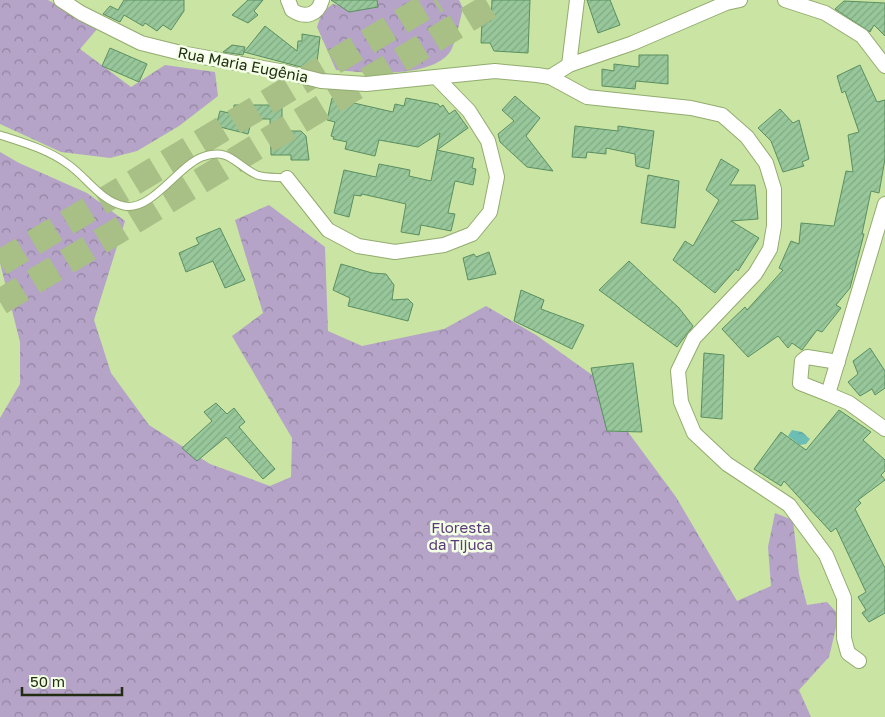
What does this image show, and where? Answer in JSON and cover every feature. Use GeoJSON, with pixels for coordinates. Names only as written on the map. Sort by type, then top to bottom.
{"type":"FeatureCollection","features":[{"type":"Feature","properties":{"kind":"street","name":"Rua Maria Eugênia"},"geometry":{"type":"LineString","coordinates":[[61,0],[118,34],[141,43],[181,53],[340,84],[366,84],[495,72],[550,77]]}},
{"type":"Feature","properties":{"kind":"street"},"geometry":{"type":"LineString","coordinates":[[288,0],[292,10],[307,15],[320,8],[322,0]]}},
{"type":"Feature","properties":{"kind":"street"},"geometry":{"type":"LineString","coordinates":[[569,65],[577,0]]}},
{"type":"Feature","properties":{"kind":"street"},"geometry":{"type":"LineString","coordinates":[[740,0],[726,3],[632,43],[569,65],[550,77],[587,97],[682,107],[722,115],[747,137],[766,163],[774,190],[774,226],[770,250],[755,274],[694,338],[678,371],[681,402],[694,433],[726,464],[789,505],[826,555],[844,598],[844,638],[848,653],[859,661]]}},
{"type":"Feature","properties":{"kind":"street"},"geometry":{"type":"LineString","coordinates":[[785,0],[825,13],[862,36],[885,66]]}},
{"type":"Feature","properties":{"kind":"street"},"geometry":{"type":"LineString","coordinates":[[287,178],[328,230],[358,246],[395,252],[444,246],[472,234],[490,212],[497,177],[488,141],[469,111],[436,77]]}},
{"type":"Feature","properties":{"kind":"street"},"geometry":{"type":"LineString","coordinates":[[828,394],[885,204]]}},
{"type":"Feature","properties":{"kind":"street"},"geometry":{"type":"LineString","coordinates":[[838,362],[807,357],[802,361],[800,383],[850,403],[885,429]]}},
{"type":"Feature","properties":{"kind":"lane"},"geometry":{"type":"LineString","coordinates":[[0,136],[49,152],[70,166],[103,196],[124,207],[141,204],[201,157],[221,153],[238,160],[257,175],[287,178]]}},
{"type":"Feature","properties":{"kind":"green space"},"geometry":{"type":"Polygon","coordinates":[[[0,0],[48,0],[98,28],[80,49],[131,87],[165,65],[215,72],[218,96],[179,126],[137,151],[110,158],[61,152],[0,124],[0,0]]]}},
{"type":"Feature","properties":{"kind":"green space"},"geometry":{"type":"Polygon","coordinates":[[[359,0],[459,0],[463,8],[456,37],[450,52],[441,61],[428,67],[413,70],[380,73],[336,70],[317,27],[322,12],[333,4],[355,9],[359,0]]]}},
{"type":"Feature","properties":{"kind":"green space","name":"Floresta da Tijuca"},"geometry":{"type":"Polygon","coordinates":[[[0,152],[19,163],[87,193],[125,221],[94,320],[111,373],[149,425],[210,464],[270,486],[291,477],[292,438],[232,336],[263,313],[235,220],[269,205],[325,247],[328,331],[362,346],[444,329],[486,306],[536,335],[595,377],[607,431],[628,432],[676,497],[737,601],[771,586],[768,547],[775,513],[793,520],[799,574],[807,605],[827,602],[839,615],[829,657],[799,690],[811,717],[0,717],[0,418],[20,384],[20,342],[0,263],[0,152]]]}},
{"type":"Feature","properties":{"kind":"water"},"geometry":{"type":"Polygon","coordinates":[[[792,430],[802,432],[810,439],[806,444],[800,445],[788,436],[792,430]]]}},
{"type":"Feature","properties":{"kind":"building"},"geometry":{"type":"Polygon","coordinates":[[[124,0],[184,0],[184,11],[171,30],[163,25],[157,31],[145,23],[143,26],[124,15],[120,22],[103,14],[110,6],[118,10],[124,0]]]}},
{"type":"Feature","properties":{"kind":"building"},"geometry":{"type":"Polygon","coordinates":[[[248,0],[263,0],[254,11],[258,15],[248,23],[232,15],[248,0]]]}},
{"type":"Feature","properties":{"kind":"building"},"geometry":{"type":"Polygon","coordinates":[[[331,0],[377,0],[378,7],[349,12],[331,0]]]}},
{"type":"Feature","properties":{"kind":"building"},"geometry":{"type":"Polygon","coordinates":[[[492,0],[530,0],[528,53],[494,51],[490,43],[481,43],[482,21],[491,21],[492,0]]]}},
{"type":"Feature","properties":{"kind":"building"},"geometry":{"type":"Polygon","coordinates":[[[587,0],[610,0],[620,25],[598,33],[587,0]]]}},
{"type":"Feature","properties":{"kind":"building"},"geometry":{"type":"Polygon","coordinates":[[[844,1],[885,3],[885,36],[874,25],[870,32],[835,9],[844,1]]]}},
{"type":"Feature","properties":{"kind":"building"},"geometry":{"type":"Polygon","coordinates":[[[265,26],[297,51],[298,41],[302,41],[302,34],[320,37],[316,71],[244,52],[265,26]]]}},
{"type":"Feature","properties":{"kind":"building"},"geometry":{"type":"Polygon","coordinates":[[[232,45],[245,47],[243,55],[223,52],[232,45]]]}},
{"type":"Feature","properties":{"kind":"building"},"geometry":{"type":"Polygon","coordinates":[[[110,48],[147,64],[139,82],[102,66],[110,48]]]}},
{"type":"Feature","properties":{"kind":"building"},"geometry":{"type":"Polygon","coordinates":[[[639,55],[668,55],[668,84],[636,81],[635,89],[602,86],[602,69],[614,71],[614,64],[639,67],[639,55]]]}},
{"type":"Feature","properties":{"kind":"building"},"geometry":{"type":"Polygon","coordinates":[[[860,65],[877,102],[885,100],[885,159],[879,193],[871,191],[862,234],[864,234],[850,288],[836,305],[841,308],[822,332],[817,330],[802,350],[792,343],[788,348],[778,336],[748,357],[722,329],[745,307],[747,310],[783,270],[779,268],[791,241],[799,244],[801,223],[834,226],[846,171],[853,172],[848,135],[859,132],[845,91],[842,93],[837,76],[860,65]]]}},
{"type":"Feature","properties":{"kind":"building"},"geometry":{"type":"Polygon","coordinates":[[[515,96],[540,118],[526,136],[553,171],[527,167],[500,142],[498,134],[514,121],[502,110],[515,96]]]}},
{"type":"Feature","properties":{"kind":"building"},"geometry":{"type":"Polygon","coordinates":[[[332,98],[393,112],[395,104],[404,106],[406,98],[438,104],[440,107],[443,105],[449,114],[455,110],[468,128],[437,150],[440,133],[418,147],[379,140],[375,156],[345,149],[347,142],[333,139],[334,137],[331,136],[335,122],[327,120],[332,98]]]}},
{"type":"Feature","properties":{"kind":"building"},"geometry":{"type":"Polygon","coordinates":[[[234,105],[282,105],[282,131],[301,131],[306,136],[309,160],[291,160],[291,155],[271,155],[270,119],[252,119],[248,134],[216,126],[220,111],[234,114],[234,105]]]}},
{"type":"Feature","properties":{"kind":"building"},"geometry":{"type":"Polygon","coordinates":[[[780,109],[793,123],[799,120],[809,159],[802,162],[804,166],[783,172],[771,141],[758,128],[780,109]]]}},
{"type":"Feature","properties":{"kind":"building"},"geometry":{"type":"Polygon","coordinates":[[[575,126],[618,131],[618,126],[654,131],[649,169],[636,166],[635,154],[606,148],[606,154],[587,152],[586,158],[572,157],[575,126]]]}},
{"type":"Feature","properties":{"kind":"building"},"geometry":{"type":"Polygon","coordinates":[[[437,150],[474,158],[472,168],[476,169],[473,185],[455,181],[448,213],[455,214],[451,231],[421,225],[419,235],[401,232],[406,204],[362,194],[361,196],[354,195],[349,217],[334,213],[344,170],[376,177],[379,164],[410,170],[409,176],[431,181],[437,150]]]}},
{"type":"Feature","properties":{"kind":"building"},"geometry":{"type":"Polygon","coordinates":[[[721,159],[739,170],[730,185],[755,185],[758,219],[731,221],[759,238],[738,271],[736,269],[715,293],[673,260],[685,241],[693,246],[719,200],[706,190],[721,159]]]}},
{"type":"Feature","properties":{"kind":"building"},"geometry":{"type":"Polygon","coordinates":[[[648,175],[679,181],[675,228],[641,223],[648,175]]]}},
{"type":"Feature","properties":{"kind":"building"},"geometry":{"type":"Polygon","coordinates":[[[220,228],[245,280],[225,288],[213,261],[186,272],[179,253],[199,244],[196,238],[220,228]]]}},
{"type":"Feature","properties":{"kind":"building"},"geometry":{"type":"Polygon","coordinates":[[[489,252],[496,274],[468,280],[463,258],[474,254],[476,257],[489,252]]]}},
{"type":"Feature","properties":{"kind":"building"},"geometry":{"type":"Polygon","coordinates":[[[629,261],[679,308],[693,326],[677,347],[599,290],[629,261]]]}},
{"type":"Feature","properties":{"kind":"building"},"geometry":{"type":"Polygon","coordinates":[[[341,264],[372,273],[386,274],[394,285],[392,300],[408,299],[413,304],[408,321],[348,306],[350,298],[333,290],[341,264]]]}},
{"type":"Feature","properties":{"kind":"building"},"geometry":{"type":"Polygon","coordinates":[[[521,290],[544,300],[541,309],[584,325],[572,349],[514,321],[521,290]]]}},
{"type":"Feature","properties":{"kind":"building"},"geometry":{"type":"Polygon","coordinates":[[[870,348],[885,371],[885,388],[875,395],[872,389],[860,396],[848,382],[858,374],[853,361],[870,348]]]}},
{"type":"Feature","properties":{"kind":"building"},"geometry":{"type":"Polygon","coordinates":[[[704,353],[724,355],[722,419],[701,417],[704,353]]]}},
{"type":"Feature","properties":{"kind":"building"},"geometry":{"type":"Polygon","coordinates":[[[633,363],[642,432],[607,431],[591,368],[633,363]]]}},
{"type":"Feature","properties":{"kind":"building"},"geometry":{"type":"Polygon","coordinates":[[[216,403],[227,414],[234,408],[245,422],[239,427],[275,469],[263,479],[226,437],[197,461],[182,448],[212,421],[204,412],[216,403]]]}},
{"type":"Feature","properties":{"kind":"building"},"geometry":{"type":"Polygon","coordinates":[[[839,410],[871,432],[863,440],[885,460],[885,471],[881,475],[885,480],[858,500],[861,503],[855,509],[885,568],[885,613],[869,622],[862,613],[866,610],[858,597],[866,592],[836,528],[831,532],[784,481],[781,486],[754,469],[781,432],[806,450],[839,410]]]}},
{"type":"Feature","properties":{"kind":"tunnel"},"geometry":{"type":"LineString","coordinates":[[0,263],[437,0]]}},
{"type":"Feature","properties":{"kind":"tunnel"},"geometry":{"type":"LineString","coordinates":[[0,302],[500,0]]}}]}
